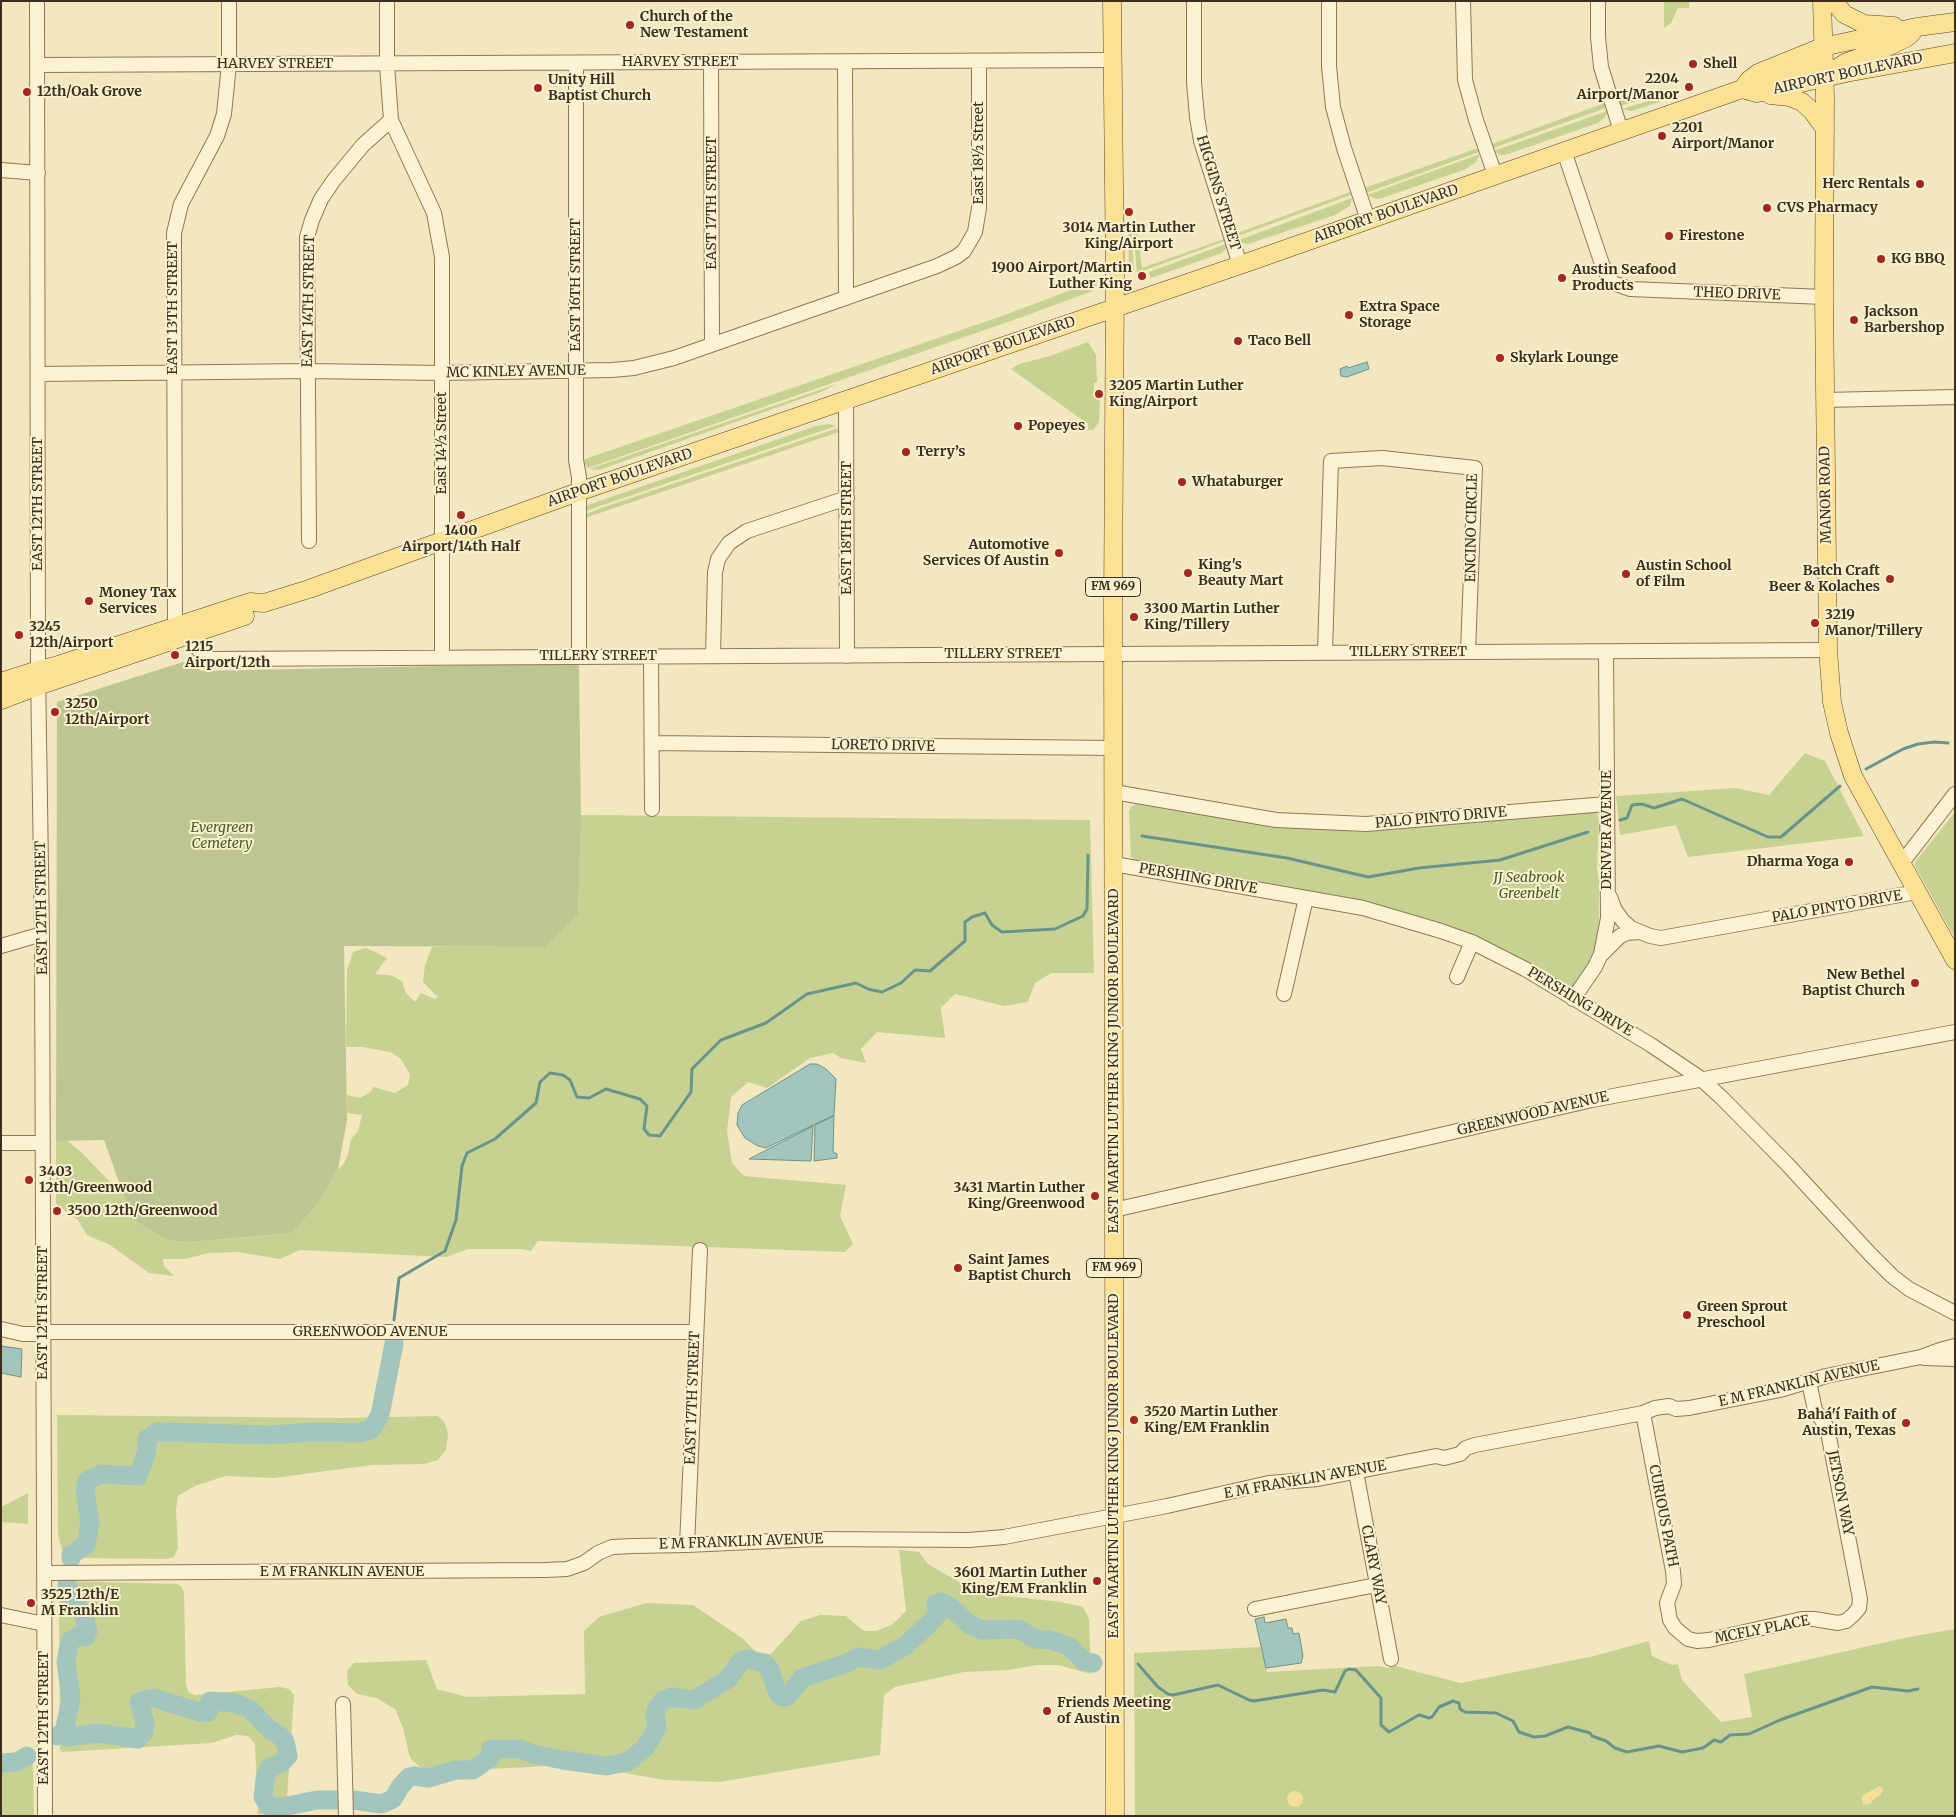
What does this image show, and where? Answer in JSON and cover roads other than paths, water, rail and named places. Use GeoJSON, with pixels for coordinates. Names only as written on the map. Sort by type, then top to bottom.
{"type":"FeatureCollection","features":[{"type":"Feature","properties":{"kind":"main road","name":"EAST MARTIN LUTHER KING JUNIOR BOULEVARD"},"geometry":{"type":"LineString","coordinates":[[1112,1],[1115,1816]]}},
{"type":"Feature","properties":{"kind":"main road","name":"MANOR ROAD"},"geometry":{"type":"LineString","coordinates":[[1822,1],[1825,129],[1824,297],[1828,650],[1832,702],[1845,754],[1854,776],[1955,960]]}},
{"type":"Feature","properties":{"kind":"main road"},"geometry":{"type":"LineString","coordinates":[[1834,1],[1844,14],[1864,24],[1917,27]]}},
{"type":"Feature","properties":{"kind":"main road","name":"AIRPORT BOULEVARD"},"geometry":{"type":"LineString","coordinates":[[1750,91],[1749,80],[1758,73],[1822,47],[1917,27],[1955,22]]}},
{"type":"Feature","properties":{"kind":"main road"},"geometry":{"type":"LineString","coordinates":[[1824,78],[1845,63],[1906,38],[1917,27]]}},
{"type":"Feature","properties":{"kind":"main road","name":"AIRPORT BOULEVARD"},"geometry":{"type":"LineString","coordinates":[[1,700],[55,666],[250,602],[264,603],[309,589],[578,492],[1240,265],[1621,131],[1750,91],[1955,53]]}},
{"type":"Feature","properties":{"kind":"main road"},"geometry":{"type":"LineString","coordinates":[[1750,91],[1790,97],[1802,102],[1812,111],[1825,129]]}},
{"type":"Feature","properties":{"kind":"main road","name":"AIRPORT BOULEVARD"},"geometry":{"type":"LineString","coordinates":[[1,682],[38,678],[190,635],[254,612],[264,603]]}},
{"type":"Feature","properties":{"kind":"street","name":"EAST 12TH STREET"},"geometry":{"type":"LineString","coordinates":[[37,1],[38,678],[42,934],[44,1816]]}},
{"type":"Feature","properties":{"kind":"street","name":"EAST 13TH STREET"},"geometry":{"type":"LineString","coordinates":[[175,627],[173,250],[176,218],[186,190],[206,159],[217,136],[224,114],[229,64],[229,1]]}},
{"type":"Feature","properties":{"kind":"street"},"geometry":{"type":"LineString","coordinates":[[387,1],[387,64],[391,120]]}},
{"type":"Feature","properties":{"kind":"street","name":"HIGGINS STREET"},"geometry":{"type":"LineString","coordinates":[[1194,1],[1196,117],[1201,141],[1240,265]]}},
{"type":"Feature","properties":{"kind":"street"},"geometry":{"type":"LineString","coordinates":[[1328,1],[1329,74],[1333,107],[1341,140],[1368,220]]}},
{"type":"Feature","properties":{"kind":"street"},"geometry":{"type":"LineString","coordinates":[[1463,1],[1465,80],[1476,120],[1495,175]]}},
{"type":"Feature","properties":{"kind":"street"},"geometry":{"type":"LineString","coordinates":[[1598,1],[1601,67],[1621,131]]}},
{"type":"Feature","properties":{"kind":"street","name":"HARVEY STREET"},"geometry":{"type":"LineString","coordinates":[[38,65],[1112,60]]}},
{"type":"Feature","properties":{"kind":"street","name":"East 18½ Street"},"geometry":{"type":"LineString","coordinates":[[970,243],[975,232],[979,208],[978,61]]}},
{"type":"Feature","properties":{"kind":"street","name":"EAST 17TH STREET"},"geometry":{"type":"LineString","coordinates":[[712,62],[712,344]]}},
{"type":"Feature","properties":{"kind":"street"},"geometry":{"type":"LineString","coordinates":[[845,62],[846,298]]}},
{"type":"Feature","properties":{"kind":"street","name":"EAST 16TH STREET"},"geometry":{"type":"LineString","coordinates":[[576,63],[576,371],[579,656]]}},
{"type":"Feature","properties":{"kind":"street","name":"EAST 14TH STREET"},"geometry":{"type":"LineString","coordinates":[[309,541],[307,237],[321,199],[334,180],[362,145],[391,120]]}},
{"type":"Feature","properties":{"kind":"street","name":"East 14½ Street"},"geometry":{"type":"LineString","coordinates":[[391,120],[434,214],[442,257],[442,657]]}},
{"type":"Feature","properties":{"kind":"street","name":"THEO DRIVE"},"geometry":{"type":"LineString","coordinates":[[1564,151],[1602,264],[1613,283],[1630,289],[1824,297]]}},
{"type":"Feature","properties":{"kind":"street"},"geometry":{"type":"LineString","coordinates":[[1,170],[38,173]]}},
{"type":"Feature","properties":{"kind":"street","name":"MC KINLEY AVENUE"},"geometry":{"type":"LineString","coordinates":[[38,374],[308,371],[441,373],[634,368],[666,360],[947,262],[964,251],[970,243]]}},
{"type":"Feature","properties":{"kind":"street"},"geometry":{"type":"LineString","coordinates":[[1825,400],[1955,397]]}},
{"type":"Feature","properties":{"kind":"street","name":"EAST 18TH STREET"},"geometry":{"type":"LineString","coordinates":[[846,400],[847,656]]}},
{"type":"Feature","properties":{"kind":"street","name":"ENCINO CIRCLE"},"geometry":{"type":"LineString","coordinates":[[1325,651],[1331,461],[1382,458],[1475,468],[1468,652]]}},
{"type":"Feature","properties":{"kind":"street"},"geometry":{"type":"LineString","coordinates":[[713,656],[714,582],[718,559],[724,549],[737,536],[747,531],[847,498]]}},
{"type":"Feature","properties":{"kind":"street","name":"TILLERY STREET"},"geometry":{"type":"LineString","coordinates":[[190,635],[198,649],[210,659],[847,656],[1325,651],[1606,652],[1828,650]]}},
{"type":"Feature","properties":{"kind":"street","name":"DENVER AVENUE"},"geometry":{"type":"LineString","coordinates":[[1573,998],[1595,967],[1601,954],[1608,918],[1606,652]]}},
{"type":"Feature","properties":{"kind":"street"},"geometry":{"type":"LineString","coordinates":[[651,656],[652,809]]}},
{"type":"Feature","properties":{"kind":"street","name":"LORETO DRIVE"},"geometry":{"type":"LineString","coordinates":[[652,743],[1113,748]]}},
{"type":"Feature","properties":{"kind":"street","name":"PALO PINTO DRIVE"},"geometry":{"type":"LineString","coordinates":[[1114,792],[1276,820],[1366,824],[1606,804]]}},
{"type":"Feature","properties":{"kind":"street"},"geometry":{"type":"LineString","coordinates":[[1901,864],[1955,794]]}},
{"type":"Feature","properties":{"kind":"street","name":"PERSHING DRIVE"},"geometry":{"type":"LineString","coordinates":[[1114,864],[1363,908],[1472,942],[1525,969],[1672,1058],[1700,1078],[1787,1164],[1887,1270],[1909,1289],[1955,1312]]}},
{"type":"Feature","properties":{"kind":"street","name":"PALO PINTO DRIVE"},"geometry":{"type":"LineString","coordinates":[[1607,892],[1615,910],[1623,921],[1639,932],[1661,938],[1917,892]]}},
{"type":"Feature","properties":{"kind":"street"},"geometry":{"type":"LineString","coordinates":[[1284,994],[1306,898]]}},
{"type":"Feature","properties":{"kind":"street"},"geometry":{"type":"LineString","coordinates":[[1601,954],[1620,936],[1626,933],[1639,932]]}},
{"type":"Feature","properties":{"kind":"street"},"geometry":{"type":"LineString","coordinates":[[1,946],[42,934]]}},
{"type":"Feature","properties":{"kind":"street"},"geometry":{"type":"LineString","coordinates":[[1457,977],[1472,942]]}},
{"type":"Feature","properties":{"kind":"street","name":"GREENWOOD AVENUE"},"geometry":{"type":"LineString","coordinates":[[1114,1210],[1592,1100],[1700,1078],[1955,1032]]}},
{"type":"Feature","properties":{"kind":"street"},"geometry":{"type":"LineString","coordinates":[[1657,1087],[1672,1075],[1674,1067],[1672,1058]]}},
{"type":"Feature","properties":{"kind":"street"},"geometry":{"type":"LineString","coordinates":[[1,1143],[43,1143]]}},
{"type":"Feature","properties":{"kind":"street","name":"EAST 17TH STREET"},"geometry":{"type":"LineString","coordinates":[[687,1545],[700,1250]]}},
{"type":"Feature","properties":{"kind":"street","name":"GREENWOOD AVENUE"},"geometry":{"type":"LineString","coordinates":[[1,1329],[23,1334],[696,1332]]}},
{"type":"Feature","properties":{"kind":"street","name":"E M FRANKLIN AVENUE"},"geometry":{"type":"LineString","coordinates":[[44,1573],[545,1570],[567,1569],[584,1563],[598,1553],[612,1547],[815,1539],[980,1540],[1030,1534],[1269,1483],[1318,1480],[1436,1456],[1442,1450],[1458,1446],[1466,1448],[1643,1413],[1651,1416],[1660,1416],[1670,1414],[1676,1409],[1780,1390],[1826,1376],[1921,1357],[1955,1346]]}},
{"type":"Feature","properties":{"kind":"street","name":"E M FRANKLIN AVENUE"},"geometry":{"type":"LineString","coordinates":[[1921,1357],[1955,1359]]}},
{"type":"Feature","properties":{"kind":"street","name":"JETSON WAY"},"geometry":{"type":"LineString","coordinates":[[1809,1382],[1814,1405],[1828,1432],[1860,1599],[1859,1608]]}},
{"type":"Feature","properties":{"kind":"street","name":"CURIOUS PATH"},"geometry":{"type":"LineString","coordinates":[[1643,1413],[1674,1578],[1672,1591],[1667,1603],[1668,1611],[1674,1628],[1688,1639]]}},
{"type":"Feature","properties":{"kind":"street","name":"CLARY WAY"},"geometry":{"type":"LineString","coordinates":[[1356,1472],[1391,1659]]}},
{"type":"Feature","properties":{"kind":"street"},"geometry":{"type":"LineString","coordinates":[[1255,1609],[1376,1585]]}},
{"type":"Feature","properties":{"kind":"street","name":"MCFLY PLACE"},"geometry":{"type":"LineString","coordinates":[[1688,1639],[1697,1641],[1709,1640],[1802,1619],[1838,1623],[1846,1621],[1859,1608]]}},
{"type":"Feature","properties":{"kind":"street"},"geometry":{"type":"LineString","coordinates":[[1,1616],[44,1624]]}},
{"type":"Feature","properties":{"kind":"street"},"geometry":{"type":"LineString","coordinates":[[343,1704],[346,1816]]}},
{"type":"Feature","properties":{"kind":"water"},"geometry":{"type":"Polygon","coordinates":[[[1367,362],[1369,369],[1347,377],[1341,376],[1340,369],[1367,362]]]}},
{"type":"Feature","properties":{"kind":"water"},"geometry":{"type":"Polygon","coordinates":[[[810,1064],[817,1064],[826,1069],[836,1079],[834,1115],[766,1148],[758,1146],[745,1138],[737,1125],[738,1113],[742,1105],[810,1064]]]}},
{"type":"Feature","properties":{"kind":"water"},"geometry":{"type":"Polygon","coordinates":[[[834,1116],[833,1152],[837,1154],[837,1158],[814,1161],[815,1125],[834,1116]]]}},
{"type":"Feature","properties":{"kind":"water"},"geometry":{"type":"Polygon","coordinates":[[[813,1126],[811,1161],[749,1159],[813,1126]]]}},
{"type":"Feature","properties":{"kind":"water"},"geometry":{"type":"Polygon","coordinates":[[[1,1346],[22,1349],[21,1377],[1,1373],[1,1346]]]}},
{"type":"Feature","properties":{"kind":"water"},"geometry":{"type":"Polygon","coordinates":[[[1264,1617],[1265,1623],[1286,1619],[1288,1628],[1292,1628],[1293,1634],[1299,1633],[1303,1656],[1301,1663],[1266,1668],[1255,1619],[1264,1617]]]}},
{"type":"Feature","properties":{"kind":"waterway"},"geometry":{"type":"LineString","coordinates":[[1866,769],[1903,749],[1918,744],[1948,743]]}},
{"type":"Feature","properties":{"kind":"waterway"},"geometry":{"type":"LineString","coordinates":[[1620,820],[1627,818],[1632,805],[1642,804],[1654,808],[1682,799],[1768,837],[1781,837],[1840,786]]}},
{"type":"Feature","properties":{"kind":"waterway"},"geometry":{"type":"LineString","coordinates":[[1142,836],[1287,858],[1368,877],[1419,868],[1500,860],[1588,832]]}},
{"type":"Feature","properties":{"kind":"waterway"},"geometry":{"type":"LineString","coordinates":[[394,1320],[399,1278],[445,1251],[456,1220],[462,1166],[467,1153],[495,1139],[536,1103],[540,1082],[550,1073],[563,1075],[570,1080],[577,1097],[589,1098],[606,1089],[640,1099],[647,1106],[644,1129],[649,1135],[660,1136],[691,1092],[692,1069],[721,1040],[766,1023],[807,994],[856,983],[868,989],[882,992],[901,983],[915,970],[930,971],[965,941],[965,922],[972,917],[985,913],[992,925],[1002,932],[1055,929],[1083,916],[1087,909],[1088,855]]}},
{"type":"Feature","properties":{"kind":"waterway"},"geometry":{"type":"LineString","coordinates":[[71,1558],[71,1555],[86,1545],[90,1522],[85,1492],[87,1481],[101,1474],[138,1476],[147,1451],[147,1439],[157,1432],[270,1435],[314,1432],[358,1433],[371,1430],[380,1415],[394,1344]]}},
{"type":"Feature","properties":{"kind":"waterway"},"geometry":{"type":"LineString","coordinates":[[57,1736],[64,1733],[71,1698],[66,1662],[70,1641],[78,1636],[85,1637],[88,1631],[83,1613],[71,1598],[67,1584]]}},
{"type":"Feature","properties":{"kind":"waterway"},"geometry":{"type":"LineString","coordinates":[[354,1800],[381,1804],[393,1799],[409,1777],[428,1778],[456,1770],[473,1770],[490,1758],[491,1749],[520,1749],[533,1754],[563,1760],[606,1766],[627,1762],[645,1748],[657,1728],[655,1716],[657,1708],[663,1700],[672,1697],[694,1700],[728,1679],[741,1661],[746,1659],[764,1663],[770,1670],[778,1694],[783,1697],[788,1696],[802,1678],[847,1663],[858,1657],[880,1660],[906,1645],[937,1615],[936,1603],[942,1602],[969,1624],[982,1630],[1019,1629],[1035,1639],[1050,1640],[1069,1646],[1084,1661],[1093,1663]]}},
{"type":"Feature","properties":{"kind":"waterway"},"geometry":{"type":"LineString","coordinates":[[1138,1664],[1158,1687],[1168,1694],[1173,1695],[1218,1685],[1254,1701],[1323,1690],[1335,1692],[1345,1671],[1349,1669],[1356,1670],[1381,1698],[1381,1725],[1389,1732],[1419,1715],[1432,1717],[1439,1707],[1453,1701],[1459,1703],[1460,1709],[1465,1712],[1496,1713],[1513,1721],[1519,1732],[1534,1737],[1545,1736],[1568,1727],[1590,1733],[1592,1736],[1606,1741],[1615,1748],[1627,1752],[1659,1746],[1682,1752],[1703,1748],[1714,1740],[1721,1742],[1730,1735],[1749,1734],[1780,1720],[1872,1687],[1908,1691],[1918,1689]]}},
{"type":"Feature","properties":{"kind":"waterway"},"geometry":{"type":"LineString","coordinates":[[64,1733],[67,1737],[98,1733],[138,1739],[144,1732],[145,1723],[139,1702],[148,1699],[154,1698],[203,1713],[208,1712],[210,1701],[235,1703],[250,1709],[269,1729],[285,1741],[288,1756],[280,1764],[269,1768],[265,1779],[263,1797],[269,1806],[282,1807],[317,1800],[337,1800]]}},
{"type":"Feature","properties":{"kind":"waterway"},"geometry":{"type":"LineString","coordinates":[[1,1763],[16,1762],[27,1756]]}},
{"type":"Feature","properties":{"kind":"place","name":"Church of the New Testament"},"geometry":{"type":"Point","coordinates":[630,25]}},
{"type":"Feature","properties":{"kind":"place","name":"Shell"},"geometry":{"type":"Point","coordinates":[1693,64]}},
{"type":"Feature","properties":{"kind":"place","name":"2204 Airport/Manor"},"geometry":{"type":"Point","coordinates":[1689,87]}},
{"type":"Feature","properties":{"kind":"place","name":"Unity Hill Baptist Church"},"geometry":{"type":"Point","coordinates":[538,88]}},
{"type":"Feature","properties":{"kind":"place","name":"12th/Oak Grove"},"geometry":{"type":"Point","coordinates":[27,92]}},
{"type":"Feature","properties":{"kind":"place","name":"2201 Airport/Manor"},"geometry":{"type":"Point","coordinates":[1662,136]}},
{"type":"Feature","properties":{"kind":"place","name":"Herc Rentals"},"geometry":{"type":"Point","coordinates":[1920,184]}},
{"type":"Feature","properties":{"kind":"place","name":"CVS Pharmacy"},"geometry":{"type":"Point","coordinates":[1767,208]}},
{"type":"Feature","properties":{"kind":"place","name":"3014 Martin Luther King/Airport"},"geometry":{"type":"Point","coordinates":[1129,212]}},
{"type":"Feature","properties":{"kind":"place","name":"Firestone"},"geometry":{"type":"Point","coordinates":[1669,236]}},
{"type":"Feature","properties":{"kind":"place","name":"KG BBQ"},"geometry":{"type":"Point","coordinates":[1881,259]}},
{"type":"Feature","properties":{"kind":"place","name":"1900 Airport/Martin Luther King"},"geometry":{"type":"Point","coordinates":[1142,276]}},
{"type":"Feature","properties":{"kind":"place","name":"Austin Seafood Products"},"geometry":{"type":"Point","coordinates":[1562,278]}},
{"type":"Feature","properties":{"kind":"place","name":"Extra Space Storage"},"geometry":{"type":"Point","coordinates":[1349,315]}},
{"type":"Feature","properties":{"kind":"place","name":"Jackson Barbershop"},"geometry":{"type":"Point","coordinates":[1854,320]}},
{"type":"Feature","properties":{"kind":"place","name":"Taco Bell"},"geometry":{"type":"Point","coordinates":[1238,341]}},
{"type":"Feature","properties":{"kind":"place","name":"Skylark Lounge"},"geometry":{"type":"Point","coordinates":[1500,358]}},
{"type":"Feature","properties":{"kind":"place","name":"3205 Martin Luther King/Airport"},"geometry":{"type":"Point","coordinates":[1099,394]}},
{"type":"Feature","properties":{"kind":"place","name":"Popeyes"},"geometry":{"type":"Point","coordinates":[1018,426]}},
{"type":"Feature","properties":{"kind":"place","name":"Terry’s"},"geometry":{"type":"Point","coordinates":[906,452]}},
{"type":"Feature","properties":{"kind":"place","name":"Whataburger"},"geometry":{"type":"Point","coordinates":[1182,482]}},
{"type":"Feature","properties":{"kind":"place","name":"1400 Airport/14th Half"},"geometry":{"type":"Point","coordinates":[461,515]}},
{"type":"Feature","properties":{"kind":"place","name":"Automotive Services Of Austin"},"geometry":{"type":"Point","coordinates":[1059,553]}},
{"type":"Feature","properties":{"kind":"place","name":"King's Beauty Mart"},"geometry":{"type":"Point","coordinates":[1188,573]}},
{"type":"Feature","properties":{"kind":"place","name":"Austin School of Film"},"geometry":{"type":"Point","coordinates":[1626,574]}},
{"type":"Feature","properties":{"kind":"place","name":"Batch Craft Beer & Kolaches"},"geometry":{"type":"Point","coordinates":[1890,579]}},
{"type":"Feature","properties":{"kind":"place","name":"Money Tax Services"},"geometry":{"type":"Point","coordinates":[89,601]}},
{"type":"Feature","properties":{"kind":"place","name":"3300 Martin Luther King/Tillery"},"geometry":{"type":"Point","coordinates":[1134,617]}},
{"type":"Feature","properties":{"kind":"place","name":"3219 Manor/Tillery"},"geometry":{"type":"Point","coordinates":[1815,623]}},
{"type":"Feature","properties":{"kind":"place","name":"3245 12th/Airport"},"geometry":{"type":"Point","coordinates":[19,635]}},
{"type":"Feature","properties":{"kind":"place","name":"1215 Airport/12th"},"geometry":{"type":"Point","coordinates":[175,655]}},
{"type":"Feature","properties":{"kind":"place","name":"3250 12th/Airport"},"geometry":{"type":"Point","coordinates":[55,712]}},
{"type":"Feature","properties":{"kind":"place","name":"Dharma Yoga"},"geometry":{"type":"Point","coordinates":[1849,862]}},
{"type":"Feature","properties":{"kind":"place","name":"New Bethel Baptist Church"},"geometry":{"type":"Point","coordinates":[1915,983]}},
{"type":"Feature","properties":{"kind":"place","name":"3403 12th/Greenwood"},"geometry":{"type":"Point","coordinates":[29,1180]}},
{"type":"Feature","properties":{"kind":"place","name":"3431 Martin Luther King/Greenwood"},"geometry":{"type":"Point","coordinates":[1095,1196]}},
{"type":"Feature","properties":{"kind":"place","name":"3500 12th/Greenwood"},"geometry":{"type":"Point","coordinates":[57,1211]}},
{"type":"Feature","properties":{"kind":"place","name":"Saint James Baptist Church"},"geometry":{"type":"Point","coordinates":[958,1268]}},
{"type":"Feature","properties":{"kind":"place","name":"Green Sprout Preschool"},"geometry":{"type":"Point","coordinates":[1687,1315]}},
{"type":"Feature","properties":{"kind":"place","name":"3520 Martin Luther King/EM Franklin"},"geometry":{"type":"Point","coordinates":[1134,1420]}},
{"type":"Feature","properties":{"kind":"place","name":"Bahá'í Faith of Austin, Texas"},"geometry":{"type":"Point","coordinates":[1906,1423]}},
{"type":"Feature","properties":{"kind":"place","name":"3601 Martin Luther King/EM Franklin"},"geometry":{"type":"Point","coordinates":[1097,1581]}},
{"type":"Feature","properties":{"kind":"place","name":"3525 12th/E M Franklin"},"geometry":{"type":"Point","coordinates":[31,1603]}},
{"type":"Feature","properties":{"kind":"place","name":"Friends Meeting of Austin"},"geometry":{"type":"Point","coordinates":[1047,1711]}},
{"type":"Feature","properties":{"kind":"park label","name":"Evergreen Cemetery"},"geometry":{"type":"Point","coordinates":[222,836]}},
{"type":"Feature","properties":{"kind":"park label","name":"JJ Seabrook Greenbelt"},"geometry":{"type":"Point","coordinates":[1529,886]}}]}
